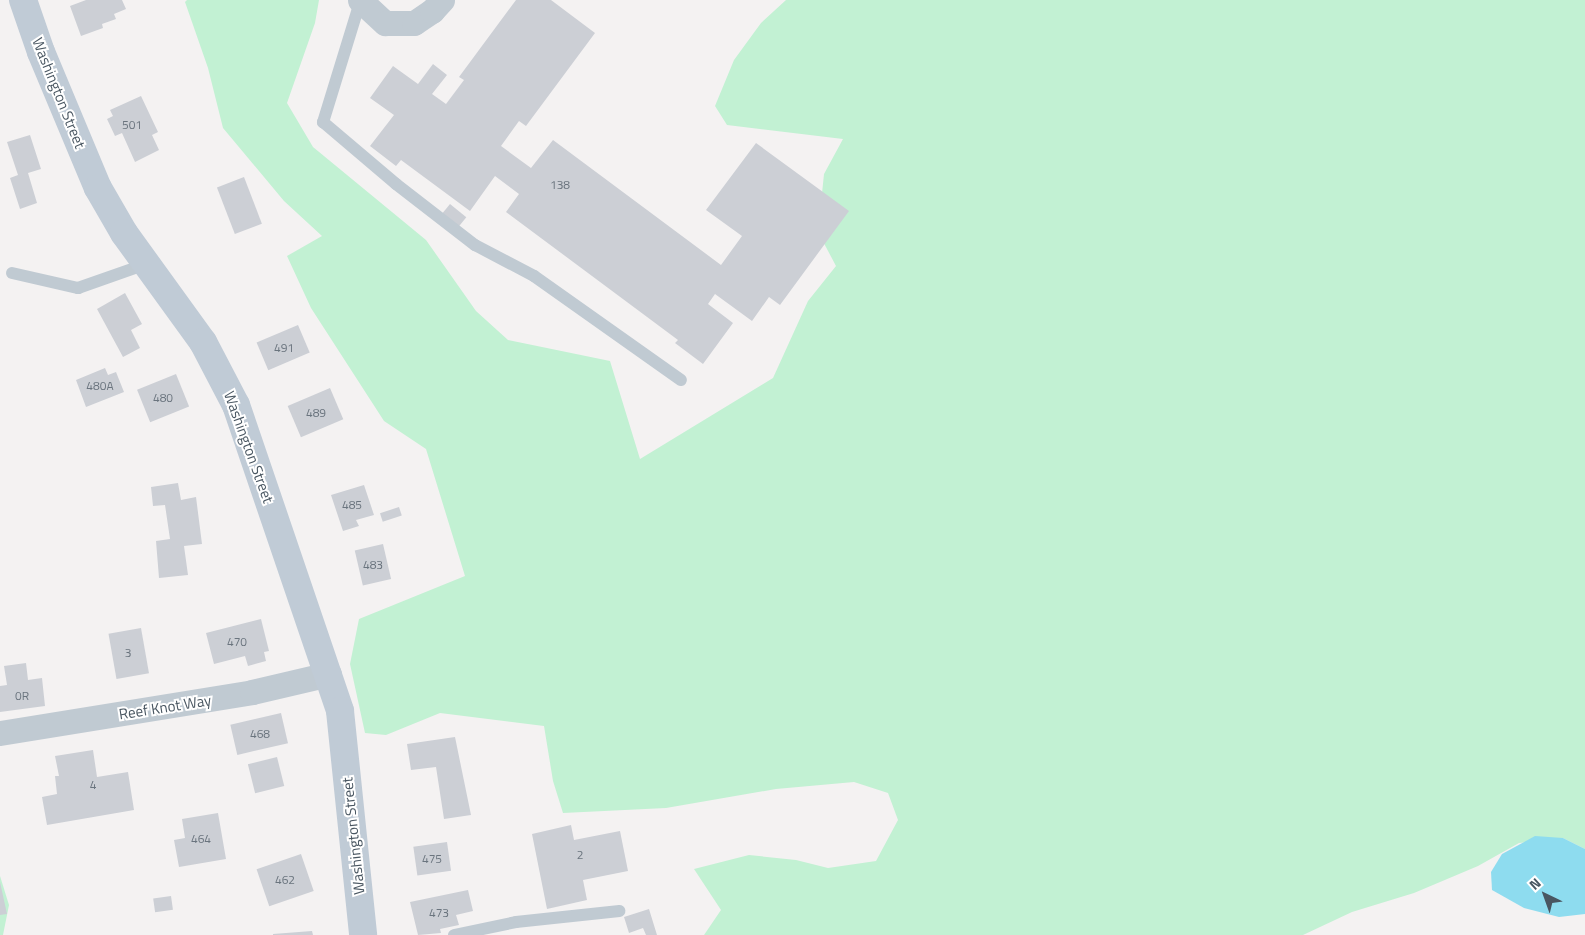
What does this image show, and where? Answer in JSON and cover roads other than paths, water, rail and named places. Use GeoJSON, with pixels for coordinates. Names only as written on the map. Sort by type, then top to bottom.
{"type":"FeatureCollection","features":[{"type":"Feature","properties":{"kind":"main road","name":"Washington Street"},"geometry":{"type":"LineString","coordinates":[[23,0],[40,52],[98,188],[146,264],[203,342],[236,405],[340,711],[363,935]]}},
{"type":"Feature","properties":{"kind":"street"},"geometry":{"type":"LineString","coordinates":[[360,1],[384,23],[414,23],[432,12],[442,0]]}},
{"type":"Feature","properties":{"kind":"street","name":"Reef Knot Way"},"geometry":{"type":"LineString","coordinates":[[0,732],[244,694],[329,674]]}},
{"type":"Feature","properties":{"kind":"lane"},"geometry":{"type":"LineString","coordinates":[[360,1],[323,122],[396,184],[475,245],[534,276],[681,380]]}},
{"type":"Feature","properties":{"kind":"lane"},"geometry":{"type":"LineString","coordinates":[[12,273],[78,288],[146,264]]}},
{"type":"Feature","properties":{"kind":"lane"},"geometry":{"type":"LineString","coordinates":[[454,935],[516,922],[619,911]]}},
{"type":"Feature","properties":{"kind":"water"},"geometry":{"type":"Polygon","coordinates":[[[1535,836],[1563,838],[1585,849],[1585,914],[1559,917],[1524,908],[1492,890],[1491,872],[1502,854],[1535,836]]]}}]}
